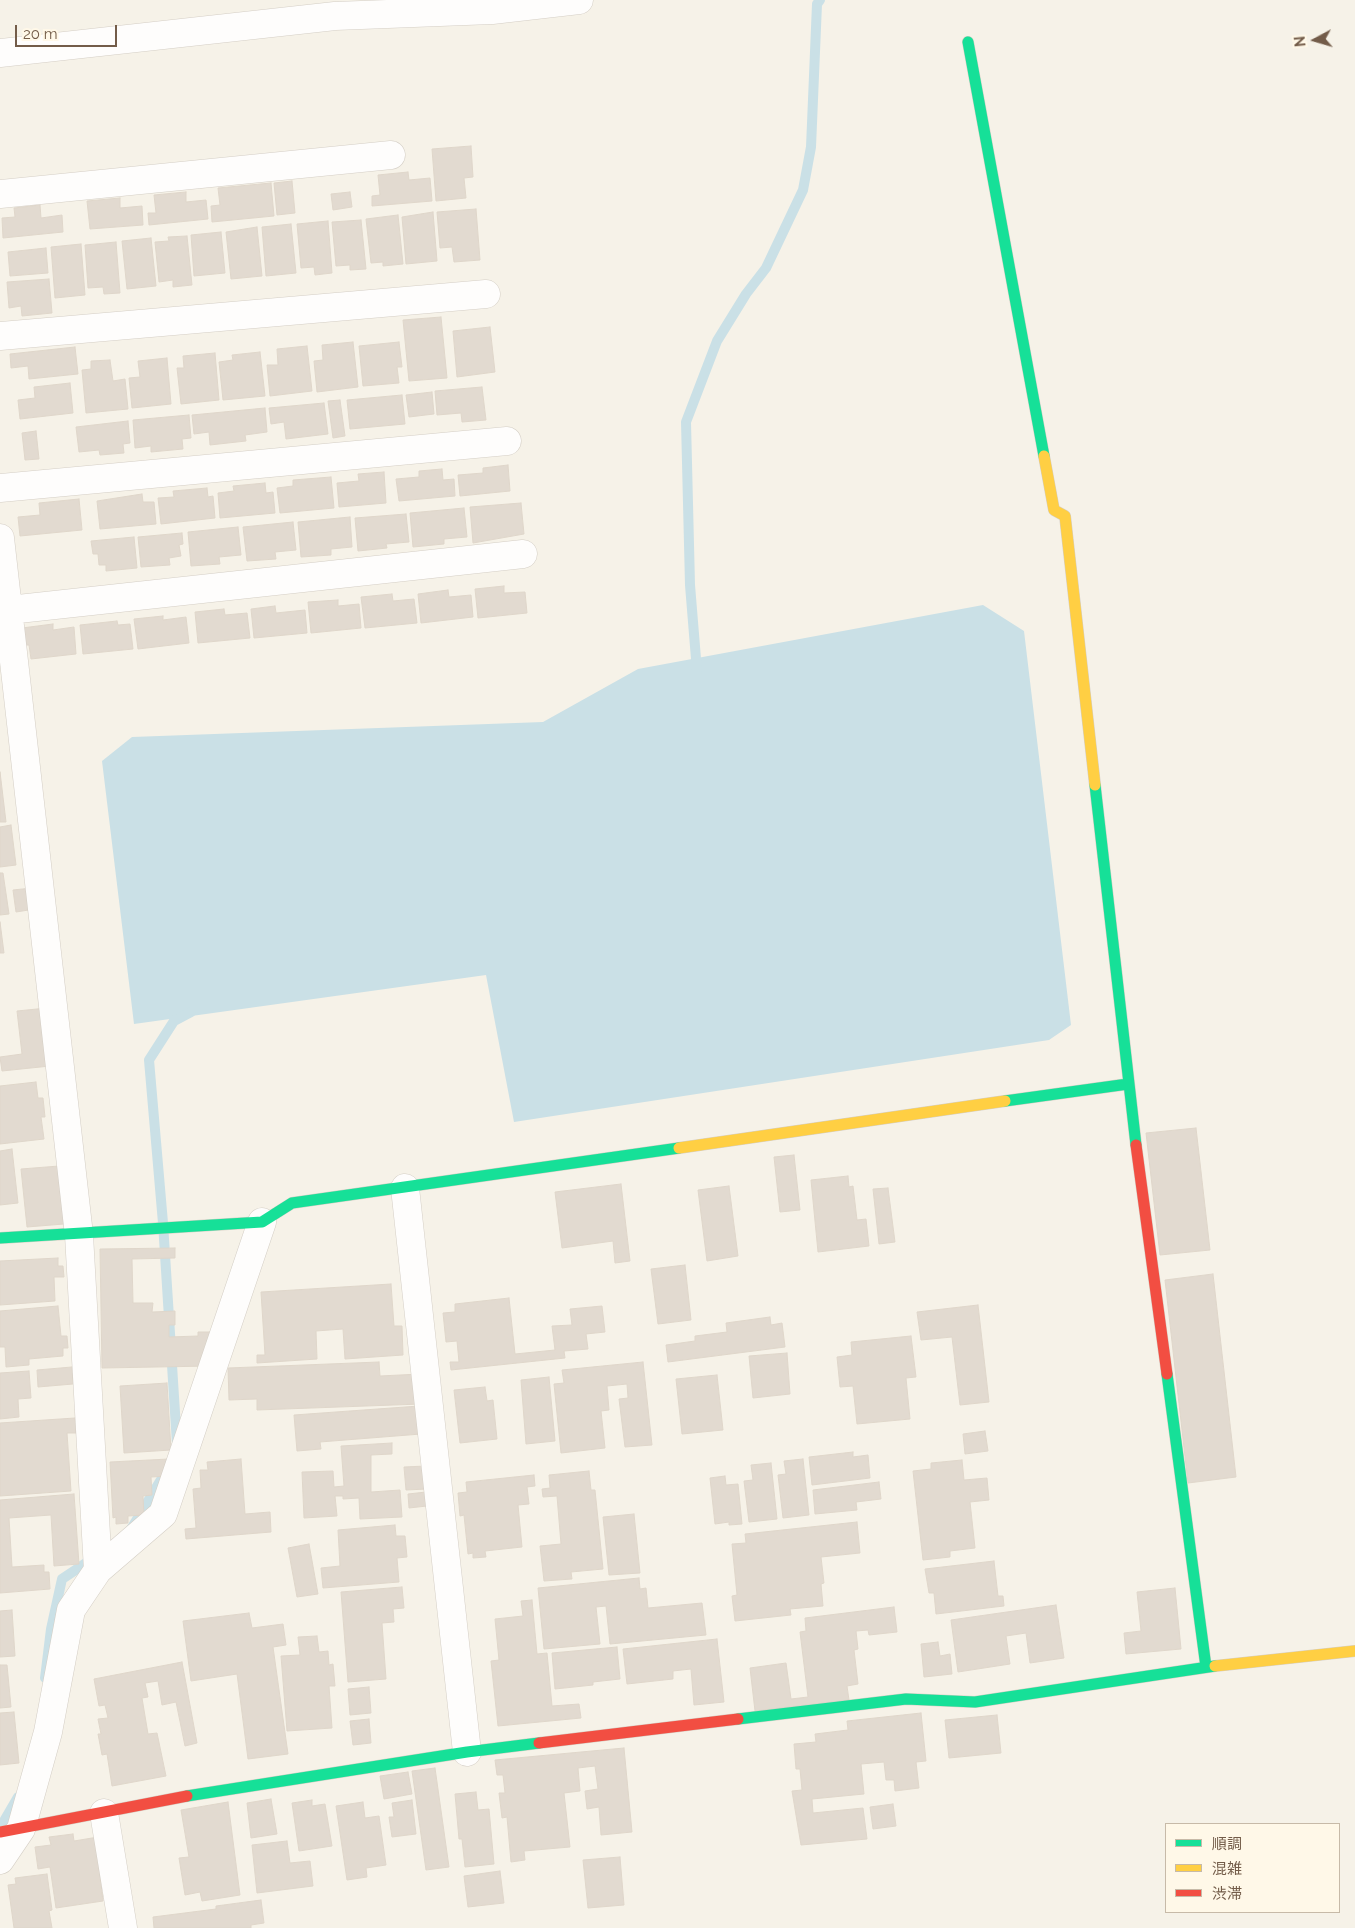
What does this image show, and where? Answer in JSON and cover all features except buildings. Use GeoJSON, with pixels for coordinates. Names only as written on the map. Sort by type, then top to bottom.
{"type":"FeatureCollection","features":[{"type":"Feature","properties":{"kind":"street"},"geometry":{"type":"LineString","coordinates":[[0,53],[334,16],[492,10],[579,0]]}},
{"type":"Feature","properties":{"kind":"street"},"geometry":{"type":"LineString","coordinates":[[968,42],[1054,510],[1065,516],[1128,1084],[1206,1667]]}},
{"type":"Feature","properties":{"kind":"street"},"geometry":{"type":"LineString","coordinates":[[0,194],[391,155]]}},
{"type":"Feature","properties":{"kind":"street"},"geometry":{"type":"LineString","coordinates":[[0,336],[486,294]]}},
{"type":"Feature","properties":{"kind":"street"},"geometry":{"type":"LineString","coordinates":[[0,488],[507,441]]}},
{"type":"Feature","properties":{"kind":"street"},"geometry":{"type":"LineString","coordinates":[[0,538],[79,1235],[98,1570]]}},
{"type":"Feature","properties":{"kind":"street"},"geometry":{"type":"LineString","coordinates":[[9,610],[523,554]]}},
{"type":"Feature","properties":{"kind":"street"},"geometry":{"type":"LineString","coordinates":[[0,1238],[79,1235],[262,1222],[292,1203],[1128,1084]]}},
{"type":"Feature","properties":{"kind":"street"},"geometry":{"type":"LineString","coordinates":[[405,1188],[467,1752]]}},
{"type":"Feature","properties":{"kind":"street"},"geometry":{"type":"LineString","coordinates":[[0,1860],[48,1732],[71,1610],[98,1570],[163,1514],[262,1222]]}},
{"type":"Feature","properties":{"kind":"street"},"geometry":{"type":"LineString","coordinates":[[11,1830],[226,1789],[467,1752],[906,1699],[975,1702],[1206,1667],[1355,1650]]}},
{"type":"Feature","properties":{"kind":"street"},"geometry":{"type":"LineString","coordinates":[[104,1813],[123,1928]]}},
{"type":"Feature","properties":{"kind":"water"},"geometry":{"type":"Polygon","coordinates":[[[983,605],[1024,631],[1071,1025],[1049,1040],[514,1122],[486,975],[134,1024],[102,761],[132,737],[543,722],[638,669],[983,605]]]}},
{"type":"Feature","properties":{"kind":"waterway"},"geometry":{"type":"LineString","coordinates":[[697,671],[690,585],[686,422],[717,341],[746,294],[766,268],[803,190],[811,147],[817,4],[820,0]]}},
{"type":"Feature","properties":{"kind":"waterway"},"geometry":{"type":"LineString","coordinates":[[177,1444],[163,1223],[149,1060],[174,1021],[191,1012]]}},
{"type":"Feature","properties":{"kind":"waterway"},"geometry":{"type":"LineString","coordinates":[[131,1529],[165,1473]]}},
{"type":"Feature","properties":{"kind":"waterway"},"geometry":{"type":"LineString","coordinates":[[45,1678],[51,1629],[62,1579],[95,1557]]}},
{"type":"Feature","properties":{"kind":"waterway"},"geometry":{"type":"LineString","coordinates":[[0,1828],[18,1797]]}},
{"type":"Feature","properties":{"kind":"traffic: fast"},"geometry":{"type":"LineString","coordinates":[[968,42],[1044,456]]}},
{"type":"Feature","properties":{"kind":"traffic: fast"},"geometry":{"type":"LineString","coordinates":[[1095,785],[1136,1145]]}},
{"type":"Feature","properties":{"kind":"traffic: fast"},"geometry":{"type":"LineString","coordinates":[[1005,1101],[1128,1084]]}},
{"type":"Feature","properties":{"kind":"traffic: fast"},"geometry":{"type":"LineString","coordinates":[[0,1238],[262,1222],[292,1203],[679,1148]]}},
{"type":"Feature","properties":{"kind":"traffic: fast"},"geometry":{"type":"LineString","coordinates":[[1167,1374],[1206,1667]]}},
{"type":"Feature","properties":{"kind":"traffic: fast"},"geometry":{"type":"LineString","coordinates":[[738,1719],[906,1699],[975,1702],[1215,1666]]}},
{"type":"Feature","properties":{"kind":"traffic: fast"},"geometry":{"type":"LineString","coordinates":[[187,1796],[467,1752],[539,1743]]}},
{"type":"Feature","properties":{"kind":"traffic: slow"},"geometry":{"type":"LineString","coordinates":[[1044,456],[1054,510],[1065,516],[1095,785]]}},
{"type":"Feature","properties":{"kind":"traffic: slow"},"geometry":{"type":"LineString","coordinates":[[679,1148],[1005,1101]]}},
{"type":"Feature","properties":{"kind":"traffic: slow"},"geometry":{"type":"LineString","coordinates":[[1215,1666],[1355,1651]]}},
{"type":"Feature","properties":{"kind":"traffic: jam"},"geometry":{"type":"LineString","coordinates":[[1136,1145],[1167,1374]]}},
{"type":"Feature","properties":{"kind":"traffic: jam"},"geometry":{"type":"LineString","coordinates":[[539,1743],[738,1719]]}},
{"type":"Feature","properties":{"kind":"traffic: jam"},"geometry":{"type":"LineString","coordinates":[[0,1832],[187,1796]]}}]}
